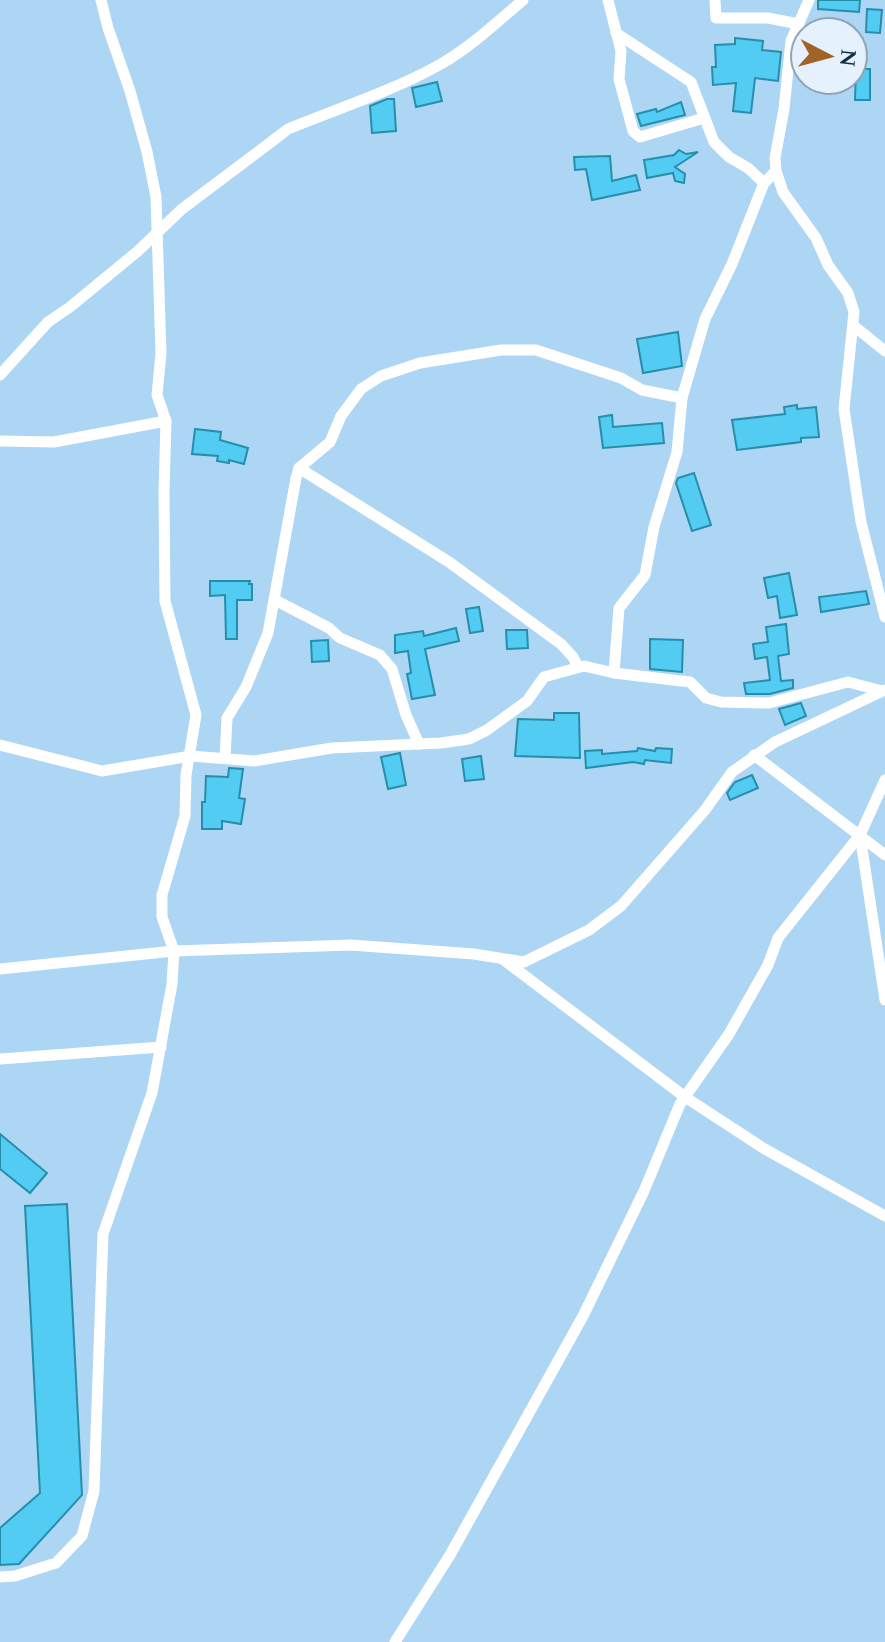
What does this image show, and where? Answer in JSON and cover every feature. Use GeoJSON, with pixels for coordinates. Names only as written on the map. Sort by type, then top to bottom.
{"type":"FeatureCollection","features":[{"type":"Feature","properties":{"kind":"street"},"geometry":{"type":"LineString","coordinates":[[0,1577],[15,1576],[56,1563],[82,1536],[94,1491],[103,1234],[152,1093],[161,1047],[172,984],[174,951],[162,917],[162,895],[183,826],[186,775],[196,715],[165,601],[166,421],[157,395],[161,353],[156,197],[147,152],[101,0]]}},
{"type":"Feature","properties":{"kind":"street"},"geometry":{"type":"LineString","coordinates":[[0,375],[48,322],[70,307],[182,209],[288,129],[398,86],[442,63],[494,27],[523,0]]}},
{"type":"Feature","properties":{"kind":"street"},"geometry":{"type":"LineString","coordinates":[[608,0],[621,51],[619,79],[633,131],[640,137],[704,118]]}},
{"type":"Feature","properties":{"kind":"street"},"geometry":{"type":"LineString","coordinates":[[715,0],[716,18],[768,18],[789,22]]}},
{"type":"Feature","properties":{"kind":"street"},"geometry":{"type":"LineString","coordinates":[[616,33],[691,82],[714,142],[764,183]]}},
{"type":"Feature","properties":{"kind":"street"},"geometry":{"type":"LineString","coordinates":[[789,60],[775,158],[776,171],[783,192],[816,238],[828,265],[848,293],[854,312],[844,409],[861,522],[879,570],[885,617]]}},
{"type":"Feature","properties":{"kind":"street"},"geometry":{"type":"LineString","coordinates":[[614,673],[619,608],[645,575],[654,527],[677,452],[682,398],[708,310],[732,264],[764,183],[776,171]]}},
{"type":"Feature","properties":{"kind":"street"},"geometry":{"type":"LineString","coordinates":[[854,326],[885,351]]}},
{"type":"Feature","properties":{"kind":"street"},"geometry":{"type":"LineString","coordinates":[[225,758],[227,718],[246,687],[268,633],[299,468],[330,442],[341,416],[361,389],[381,376],[420,363],[501,350],[536,350],[621,378],[642,390],[682,398]]}},
{"type":"Feature","properties":{"kind":"street"},"geometry":{"type":"LineString","coordinates":[[0,441],[54,442],[166,421]]}},
{"type":"Feature","properties":{"kind":"street"},"geometry":{"type":"LineString","coordinates":[[299,468],[449,562],[561,644],[578,667]]}},
{"type":"Feature","properties":{"kind":"street"},"geometry":{"type":"LineString","coordinates":[[275,600],[329,628],[340,638],[380,655],[392,669],[406,715],[419,744]]}},
{"type":"Feature","properties":{"kind":"street"},"geometry":{"type":"LineString","coordinates":[[0,745],[102,771],[191,756],[254,761],[332,748],[469,739],[512,714],[527,701],[544,677],[584,666],[614,673],[690,682],[706,698],[721,702],[769,703],[848,682],[883,690]]}},
{"type":"Feature","properties":{"kind":"street"},"geometry":{"type":"LineString","coordinates":[[0,969],[174,951],[351,945],[524,962],[589,930],[621,906],[705,810],[732,772],[754,755],[883,690]]}},
{"type":"Feature","properties":{"kind":"street"},"geometry":{"type":"LineString","coordinates":[[754,755],[885,855]]}},
{"type":"Feature","properties":{"kind":"street"},"geometry":{"type":"LineString","coordinates":[[395,1642],[450,1555],[583,1316],[644,1191],[672,1120],[685,1097],[729,1034],[768,965],[778,938],[860,835],[885,780]]}},
{"type":"Feature","properties":{"kind":"street"},"geometry":{"type":"LineString","coordinates":[[860,835],[885,1000]]}},
{"type":"Feature","properties":{"kind":"street"},"geometry":{"type":"LineString","coordinates":[[502,959],[685,1097],[763,1148],[885,1216]]}},
{"type":"Feature","properties":{"kind":"street"},"geometry":{"type":"LineString","coordinates":[[0,1059],[161,1047]]}},
{"type":"Feature","properties":{"kind":"building"},"geometry":{"type":"Polygon","coordinates":[[[818,0],[860,0],[859,12],[818,9],[818,0]]]}},
{"type":"Feature","properties":{"kind":"building"},"geometry":{"type":"Polygon","coordinates":[[[867,9],[882,10],[880,33],[869,32],[867,9]]]}},
{"type":"Feature","properties":{"kind":"building"},"geometry":{"type":"Polygon","coordinates":[[[735,38],[763,41],[762,50],[781,52],[778,81],[755,78],[751,113],[733,111],[736,83],[713,85],[715,45],[735,44],[735,38]]]}},
{"type":"Feature","properties":{"kind":"building"},"geometry":{"type":"Polygon","coordinates":[[[870,69],[870,100],[855,100],[855,96],[869,96],[870,69]]]}},
{"type":"Feature","properties":{"kind":"building"},"geometry":{"type":"Polygon","coordinates":[[[437,82],[442,101],[416,107],[412,88],[437,82]]]}},
{"type":"Feature","properties":{"kind":"building"},"geometry":{"type":"Polygon","coordinates":[[[394,99],[396,131],[372,133],[370,106],[394,99]]]}},
{"type":"Feature","properties":{"kind":"building"},"geometry":{"type":"Polygon","coordinates":[[[681,102],[685,115],[641,126],[637,114],[656,109],[657,112],[681,102]]]}},
{"type":"Feature","properties":{"kind":"building"},"geometry":{"type":"Polygon","coordinates":[[[679,150],[686,154],[698,152],[675,167],[685,174],[684,183],[675,181],[673,173],[647,178],[644,160],[674,155],[679,150]]]}},
{"type":"Feature","properties":{"kind":"building"},"geometry":{"type":"Polygon","coordinates":[[[610,156],[612,181],[636,175],[640,190],[592,200],[586,169],[575,170],[574,157],[610,156]]]}},
{"type":"Feature","properties":{"kind":"building"},"geometry":{"type":"Polygon","coordinates":[[[678,332],[682,366],[643,373],[637,339],[678,332]]]}},
{"type":"Feature","properties":{"kind":"building"},"geometry":{"type":"Polygon","coordinates":[[[797,405],[797,409],[816,407],[819,437],[737,450],[732,420],[785,414],[784,407],[797,405]]]}},
{"type":"Feature","properties":{"kind":"building"},"geometry":{"type":"Polygon","coordinates":[[[612,415],[613,427],[662,423],[664,443],[603,448],[599,417],[612,415]]]}},
{"type":"Feature","properties":{"kind":"building"},"geometry":{"type":"Polygon","coordinates":[[[195,429],[221,432],[220,440],[248,448],[244,464],[217,461],[218,456],[192,454],[195,429]]]}},
{"type":"Feature","properties":{"kind":"building"},"geometry":{"type":"Polygon","coordinates":[[[694,473],[711,525],[692,531],[676,483],[678,478],[694,473]]]}},
{"type":"Feature","properties":{"kind":"building"},"geometry":{"type":"Polygon","coordinates":[[[789,573],[797,615],[780,618],[777,596],[768,598],[764,578],[789,573]]]}},
{"type":"Feature","properties":{"kind":"building"},"geometry":{"type":"Polygon","coordinates":[[[210,581],[250,581],[249,584],[252,584],[252,600],[237,600],[237,639],[226,639],[225,595],[210,596],[210,581]]]}},
{"type":"Feature","properties":{"kind":"building"},"geometry":{"type":"Polygon","coordinates":[[[866,591],[869,604],[821,612],[819,597],[866,591]]]}},
{"type":"Feature","properties":{"kind":"building"},"geometry":{"type":"Polygon","coordinates":[[[479,607],[483,631],[470,633],[466,609],[479,607]]]}},
{"type":"Feature","properties":{"kind":"building"},"geometry":{"type":"Polygon","coordinates":[[[786,624],[789,654],[778,656],[781,681],[793,680],[793,688],[770,694],[746,694],[744,683],[770,680],[767,657],[755,659],[753,644],[768,642],[766,627],[786,624]]]}},
{"type":"Feature","properties":{"kind":"building"},"geometry":{"type":"Polygon","coordinates":[[[456,628],[459,641],[425,649],[435,695],[412,699],[407,674],[411,673],[408,651],[395,653],[395,635],[423,631],[424,636],[456,628]]]}},
{"type":"Feature","properties":{"kind":"building"},"geometry":{"type":"Polygon","coordinates":[[[506,630],[527,630],[528,648],[507,649],[506,630]]]}},
{"type":"Feature","properties":{"kind":"building"},"geometry":{"type":"Polygon","coordinates":[[[650,639],[683,640],[682,672],[650,669],[650,639]]]}},
{"type":"Feature","properties":{"kind":"building"},"geometry":{"type":"Polygon","coordinates":[[[328,640],[329,661],[312,662],[311,641],[328,640]]]}},
{"type":"Feature","properties":{"kind":"building"},"geometry":{"type":"Polygon","coordinates":[[[801,703],[806,716],[785,725],[779,709],[801,703]]]}},
{"type":"Feature","properties":{"kind":"building"},"geometry":{"type":"Polygon","coordinates":[[[554,713],[579,713],[580,758],[515,756],[518,719],[554,720],[554,713]]]}},
{"type":"Feature","properties":{"kind":"building"},"geometry":{"type":"Polygon","coordinates":[[[638,748],[655,751],[656,748],[672,749],[671,763],[645,760],[644,764],[633,762],[586,768],[585,751],[602,750],[602,754],[637,751],[638,748]]]}},
{"type":"Feature","properties":{"kind":"building"},"geometry":{"type":"Polygon","coordinates":[[[400,753],[406,785],[388,789],[381,757],[400,753]]]}},
{"type":"Feature","properties":{"kind":"building"},"geometry":{"type":"Polygon","coordinates":[[[481,756],[484,779],[465,781],[462,759],[481,756]]]}},
{"type":"Feature","properties":{"kind":"building"},"geometry":{"type":"Polygon","coordinates":[[[229,768],[243,769],[239,798],[245,799],[241,824],[222,821],[222,829],[202,829],[206,776],[228,777],[229,768]]]}},
{"type":"Feature","properties":{"kind":"building"},"geometry":{"type":"Polygon","coordinates":[[[752,775],[758,788],[730,800],[727,793],[735,782],[752,775]]]}},
{"type":"Feature","properties":{"kind":"building"},"geometry":{"type":"Polygon","coordinates":[[[0,1134],[47,1173],[30,1193],[0,1169],[0,1134]]]}},
{"type":"Feature","properties":{"kind":"building"},"geometry":{"type":"Polygon","coordinates":[[[67,1204],[82,1495],[19,1564],[0,1565],[0,1528],[40,1493],[25,1206],[67,1204]]]}}]}
